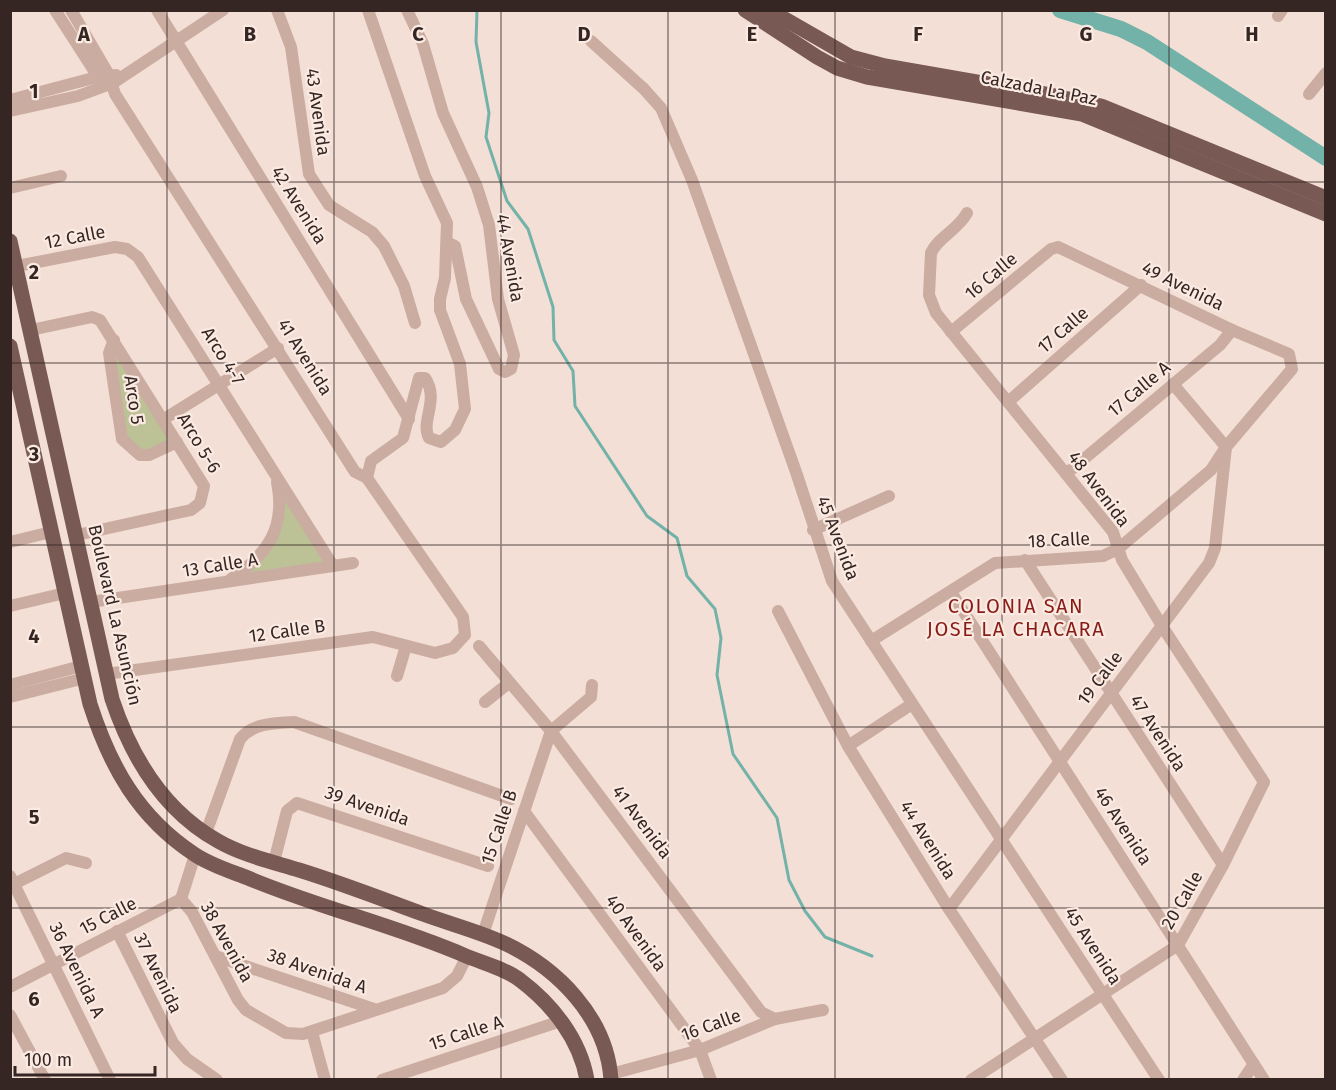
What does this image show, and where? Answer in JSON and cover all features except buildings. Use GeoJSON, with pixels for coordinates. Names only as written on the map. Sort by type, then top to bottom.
{"type":"FeatureCollection","features":[{"type":"Feature","properties":{"kind":"main road","name":"Calzada La Paz"},"geometry":{"type":"LineString","coordinates":[[745,10],[837,68],[867,76],[1082,114],[1326,214]]}},
{"type":"Feature","properties":{"kind":"main road","name":"Calzada La Paz"},"geometry":{"type":"LineString","coordinates":[[769,10],[850,57],[885,66],[1041,93],[1101,106],[1326,198]]}},
{"type":"Feature","properties":{"kind":"main road","name":"Boulevard La Asunción"},"geometry":{"type":"LineString","coordinates":[[10,241],[17,266],[17,295],[31,330],[106,674],[121,726],[139,764],[180,813],[206,833],[228,845],[483,934],[531,958],[554,975],[576,996],[594,1022],[604,1046],[611,1077]]}},
{"type":"Feature","properties":{"kind":"main road"},"geometry":{"type":"LineString","coordinates":[[10,346],[16,400],[30,432],[83,672],[99,732],[118,776],[161,827],[195,855],[220,867],[312,902],[441,945],[519,978],[561,1021],[579,1052],[587,1080]]}},
{"type":"Feature","properties":{"kind":"main road"},"geometry":{"type":"LineString","coordinates":[[30,432],[53,426]]}},
{"type":"Feature","properties":{"kind":"main road"},"geometry":{"type":"LineString","coordinates":[[58,562],[82,556]]}},
{"type":"Feature","properties":{"kind":"main road"},"geometry":{"type":"LineString","coordinates":[[83,672],[93,674],[97,667],[99,642]]}},
{"type":"Feature","properties":{"kind":"main road"},"geometry":{"type":"LineString","coordinates":[[220,867],[228,845]]}},
{"type":"Feature","properties":{"kind":"main road"},"geometry":{"type":"LineString","coordinates":[[312,902],[321,877]]}},
{"type":"Feature","properties":{"kind":"main road"},"geometry":{"type":"LineString","coordinates":[[441,945],[449,924]]}},
{"type":"Feature","properties":{"kind":"main road"},"geometry":{"type":"LineString","coordinates":[[579,1052],[604,1046]]}},
{"type":"Feature","properties":{"kind":"street","name":"41 Avenida"},"geometry":{"type":"LineString","coordinates":[[56,10],[110,82]]}},
{"type":"Feature","properties":{"kind":"street","name":"41 Avenida"},"geometry":{"type":"LineString","coordinates":[[71,10],[110,82],[355,472],[367,478],[463,617],[465,635]]}},
{"type":"Feature","properties":{"kind":"street","name":"42 Avenida"},"geometry":{"type":"LineString","coordinates":[[157,10],[409,419]]}},
{"type":"Feature","properties":{"kind":"street"},"geometry":{"type":"LineString","coordinates":[[10,111],[78,96],[110,82],[223,10]]}},
{"type":"Feature","properties":{"kind":"street","name":"43 Avenida"},"geometry":{"type":"LineString","coordinates":[[277,10],[291,47],[309,174],[329,204],[372,232],[384,246],[404,286],[415,323]]}},
{"type":"Feature","properties":{"kind":"street","name":"44 Avenida"},"geometry":{"type":"LineString","coordinates":[[368,10],[425,177],[447,223],[440,310],[460,364],[465,401],[465,409],[447,440],[434,441],[426,432],[432,403],[430,389],[422,376],[417,380],[409,419]]}},
{"type":"Feature","properties":{"kind":"street","name":"44 Avenida"},"geometry":{"type":"LineString","coordinates":[[407,10],[423,44],[444,113],[477,187],[489,225],[498,299],[513,355],[511,369],[505,372],[499,369],[466,299],[455,246],[447,242]]}},
{"type":"Feature","properties":{"kind":"street","name":"45 Avenida"},"geometry":{"type":"LineString","coordinates":[[591,41],[644,88],[661,108],[699,199],[796,472],[813,530],[832,581],[1159,1080]]}},
{"type":"Feature","properties":{"kind":"street"},"geometry":{"type":"LineString","coordinates":[[1309,94],[1326,73]]}},
{"type":"Feature","properties":{"kind":"street"},"geometry":{"type":"LineString","coordinates":[[10,100],[110,82]]}},
{"type":"Feature","properties":{"kind":"street"},"geometry":{"type":"LineString","coordinates":[[10,188],[61,176]]}},
{"type":"Feature","properties":{"kind":"street","name":"48 Avenida"},"geometry":{"type":"LineString","coordinates":[[967,213],[961,225],[933,248],[930,303],[1113,532],[1122,560],[1162,626],[1264,782]]}},
{"type":"Feature","properties":{"kind":"street","name":"12 Calle"},"geometry":{"type":"LineString","coordinates":[[17,266],[115,247],[127,249],[138,257]]}},
{"type":"Feature","properties":{"kind":"street","name":"49 Avenida"},"geometry":{"type":"LineString","coordinates":[[1054,247],[1289,354],[1292,361]]}},
{"type":"Feature","properties":{"kind":"street","name":"16 Calle"},"geometry":{"type":"LineString","coordinates":[[951,332],[1054,247]]}},
{"type":"Feature","properties":{"kind":"street","name":"Arco 4-7"},"geometry":{"type":"LineString","coordinates":[[138,257],[333,566]]}},
{"type":"Feature","properties":{"kind":"street","name":"17 Calle"},"geometry":{"type":"LineString","coordinates":[[1008,402],[1141,285]]}},
{"type":"Feature","properties":{"kind":"street","name":"Arco 5-6"},"geometry":{"type":"LineString","coordinates":[[31,330],[92,317],[104,324],[204,486],[203,497],[196,507],[186,512],[77,535]]}},
{"type":"Feature","properties":{"kind":"street","name":"17 Calle A"},"geometry":{"type":"LineString","coordinates":[[1066,474],[1220,345],[1232,330]]}},
{"type":"Feature","properties":{"kind":"street","name":"Arco 5"},"geometry":{"type":"LineString","coordinates":[[114,340],[109,353],[122,439],[140,455],[149,455],[177,442]]}},
{"type":"Feature","properties":{"kind":"street"},"geometry":{"type":"LineString","coordinates":[[164,419],[278,348]]}},
{"type":"Feature","properties":{"kind":"street","name":"18 Calle"},"geometry":{"type":"LineString","coordinates":[[871,641],[995,563],[1103,556],[1118,549],[1211,470],[1226,447],[1292,369],[1292,361]]}},
{"type":"Feature","properties":{"kind":"street"},"geometry":{"type":"LineString","coordinates":[[1173,384],[1226,447]]}},
{"type":"Feature","properties":{"kind":"street"},"geometry":{"type":"LineString","coordinates":[[367,478],[371,461],[403,438],[409,419]]}},
{"type":"Feature","properties":{"kind":"street","name":"19 Calle"},"geometry":{"type":"LineString","coordinates":[[949,909],[1213,555],[1226,447]]}},
{"type":"Feature","properties":{"kind":"street","name":"Arco 4-7"},"geometry":{"type":"LineString","coordinates":[[227,582],[250,566],[272,541],[280,515],[276,475]]}},
{"type":"Feature","properties":{"kind":"street"},"geometry":{"type":"LineString","coordinates":[[813,530],[889,496]]}},
{"type":"Feature","properties":{"kind":"street"},"geometry":{"type":"LineString","coordinates":[[10,542],[51,532]]}},
{"type":"Feature","properties":{"kind":"street","name":"47 Avenida"},"geometry":{"type":"LineString","coordinates":[[1025,560],[1223,865]]}},
{"type":"Feature","properties":{"kind":"street","name":"13 Calle A"},"geometry":{"type":"LineString","coordinates":[[91,602],[353,563]]}},
{"type":"Feature","properties":{"kind":"street","name":"46 Avenida"},"geometry":{"type":"LineString","coordinates":[[951,592],[1264,1080]]}},
{"type":"Feature","properties":{"kind":"street"},"geometry":{"type":"LineString","coordinates":[[10,606],[65,593]]}},
{"type":"Feature","properties":{"kind":"street","name":"44 Avenida"},"geometry":{"type":"LineString","coordinates":[[778,611],[848,746],[949,909],[1062,1080]]}},
{"type":"Feature","properties":{"kind":"street","name":"12 Calle B"},"geometry":{"type":"LineString","coordinates":[[106,674],[373,637],[428,652],[444,652],[453,648],[465,635]]}},
{"type":"Feature","properties":{"kind":"street"},"geometry":{"type":"LineString","coordinates":[[397,676],[406,646]]}},
{"type":"Feature","properties":{"kind":"street","name":"41 Avenida"},"geometry":{"type":"LineString","coordinates":[[478,646],[551,731],[761,1012],[776,1019]]}},
{"type":"Feature","properties":{"kind":"street"},"geometry":{"type":"LineString","coordinates":[[10,685],[83,672]]}},
{"type":"Feature","properties":{"kind":"street"},"geometry":{"type":"LineString","coordinates":[[10,697],[83,672]]}},
{"type":"Feature","properties":{"kind":"street"},"geometry":{"type":"LineString","coordinates":[[485,702],[510,683]]}},
{"type":"Feature","properties":{"kind":"street"},"geometry":{"type":"LineString","coordinates":[[551,731],[591,697],[592,685]]}},
{"type":"Feature","properties":{"kind":"street"},"geometry":{"type":"LineString","coordinates":[[848,746],[912,704]]}},
{"type":"Feature","properties":{"kind":"street"},"geometry":{"type":"LineString","coordinates":[[206,833],[240,739],[248,730],[276,723],[294,722],[511,799]]}},
{"type":"Feature","properties":{"kind":"street","name":"15 Calle B"},"geometry":{"type":"LineString","coordinates":[[483,934],[551,731]]}},
{"type":"Feature","properties":{"kind":"street","name":"20 Calle"},"geometry":{"type":"LineString","coordinates":[[971,1080],[1178,945],[1223,865],[1263,789],[1264,782]]}},
{"type":"Feature","properties":{"kind":"street","name":"39 Avenida"},"geometry":{"type":"LineString","coordinates":[[274,862],[287,812],[297,803],[488,866]]}},
{"type":"Feature","properties":{"kind":"street","name":"40 Avenida"},"geometry":{"type":"LineString","coordinates":[[524,811],[700,1050],[711,1080]]}},
{"type":"Feature","properties":{"kind":"street"},"geometry":{"type":"LineString","coordinates":[[181,899],[195,855]]}},
{"type":"Feature","properties":{"kind":"street"},"geometry":{"type":"LineString","coordinates":[[12,880],[66,858],[86,863]]}},
{"type":"Feature","properties":{"kind":"street","name":"36 Avenida A"},"geometry":{"type":"LineString","coordinates":[[12,880],[55,963],[110,1080]]}},
{"type":"Feature","properties":{"kind":"street","name":"15 Calle"},"geometry":{"type":"LineString","coordinates":[[10,987],[181,899]]}},
{"type":"Feature","properties":{"kind":"street","name":"38 Avenida"},"geometry":{"type":"LineString","coordinates":[[181,899],[192,912],[232,991],[246,1010],[286,1033],[307,1033]]}},
{"type":"Feature","properties":{"kind":"street","name":"37 Avenida"},"geometry":{"type":"LineString","coordinates":[[117,932],[173,1043],[187,1059],[217,1080]]}},
{"type":"Feature","properties":{"kind":"street","name":"38 Avenida A"},"geometry":{"type":"LineString","coordinates":[[215,956],[374,1009]]}},
{"type":"Feature","properties":{"kind":"street"},"geometry":{"type":"LineString","coordinates":[[325,1080],[307,1033],[448,985],[457,976],[467,956]]}},
{"type":"Feature","properties":{"kind":"street","name":"16 Calle"},"geometry":{"type":"LineString","coordinates":[[611,1077],[700,1050],[776,1019],[823,1010]]}},
{"type":"Feature","properties":{"kind":"street"},"geometry":{"type":"LineString","coordinates":[[10,1015],[45,1080]]}},
{"type":"Feature","properties":{"kind":"street","name":"15 Calle A"},"geometry":{"type":"LineString","coordinates":[[382,1080],[561,1021]]}},
{"type":"Feature","properties":{"kind":"street"},"geometry":{"type":"LineString","coordinates":[[1243,1080],[1254,1064]]}},
{"type":"Feature","properties":{"kind":"green space"},"geometry":{"type":"Polygon","coordinates":[[[115,347],[174,441],[140,452],[125,438],[112,352],[115,347]]]}},
{"type":"Feature","properties":{"kind":"green space"},"geometry":{"type":"Polygon","coordinates":[[[284,491],[327,564],[240,576],[254,568],[284,491]]]}},
{"type":"Feature","properties":{"kind":"waterway"},"geometry":{"type":"LineString","coordinates":[[477,10],[476,42],[489,113],[486,137],[507,201],[528,229],[553,307],[554,340],[573,371],[575,406],[647,516],[677,538],[687,576],[715,609],[721,638],[717,675],[733,754],[777,818],[789,880],[805,911],[825,937],[872,956]]}},
{"type":"Feature","properties":{"kind":"waterway"},"geometry":{"type":"LineString","coordinates":[[1060,10],[1121,29],[1147,42],[1326,158]]}},
{"type":"Feature","properties":{"kind":"district","name":"COLONIA SAN JOSÉ LA CHACARA"},"geometry":{"type":"Point","coordinates":[1016,618]}}]}
